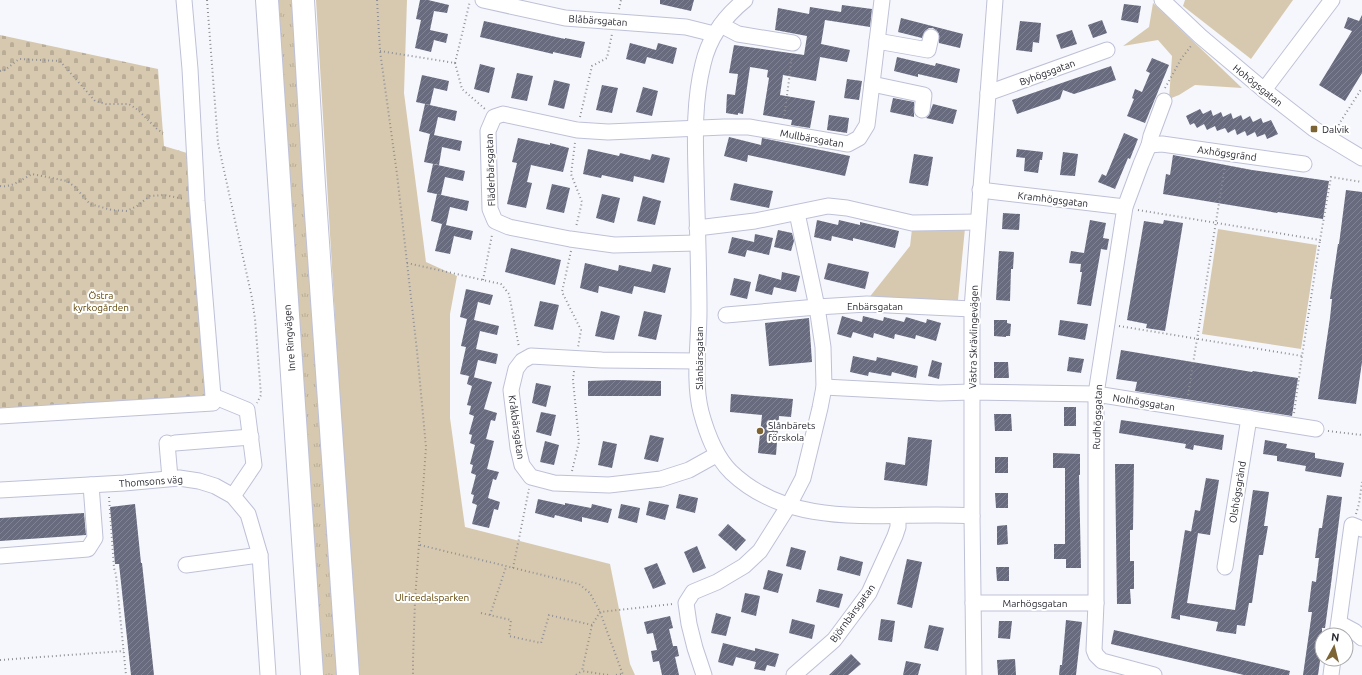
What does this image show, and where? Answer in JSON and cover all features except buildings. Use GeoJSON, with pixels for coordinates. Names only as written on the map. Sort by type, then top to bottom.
{"type":"FeatureCollection","features":[{"type":"Feature","properties":{"kind":"highway"},"geometry":{"type":"LineString","coordinates":[[258,0],[264,57],[275,121]]}},
{"type":"Feature","properties":{"kind":"highway","name":"Inre Ringvägen"},"geometry":{"type":"LineString","coordinates":[[267,0],[312,675]]}},
{"type":"Feature","properties":{"kind":"highway"},"geometry":{"type":"LineString","coordinates":[[303,0],[315,201],[348,675]]}},
{"type":"Feature","properties":{"kind":"street"},"geometry":{"type":"LineString","coordinates":[[0,416],[213,403],[197,201],[190,69],[184,0]]}},
{"type":"Feature","properties":{"kind":"street","name":"Blåbärsgatan"},"geometry":{"type":"LineString","coordinates":[[482,0],[565,18],[718,30],[794,43]]}},
{"type":"Feature","properties":{"kind":"street","name":"Slånbärsgatan"},"geometry":{"type":"LineString","coordinates":[[745,0],[734,9],[718,30],[703,63],[699,85],[695,128],[699,311],[697,361],[698,389],[701,412],[716,454],[730,471],[750,488],[770,499],[806,510],[846,515],[972,516]]}},
{"type":"Feature","properties":{"kind":"street","name":"Mullbärsgatan"},"geometry":{"type":"LineString","coordinates":[[695,128],[749,127],[848,144],[859,138],[867,125],[882,0]]}},
{"type":"Feature","properties":{"kind":"street","name":"Västra Skrävlingevägen"},"geometry":{"type":"LineString","coordinates":[[974,675],[971,392],[972,309],[995,0]]}},
{"type":"Feature","properties":{"kind":"street"},"geometry":{"type":"LineString","coordinates":[[1264,90],[1332,0]]}},
{"type":"Feature","properties":{"kind":"street","name":"Hohögsgatan"},"geometry":{"type":"LineString","coordinates":[[1166,1],[1200,36],[1264,90],[1314,130],[1362,158]]}},
{"type":"Feature","properties":{"kind":"street"},"geometry":{"type":"LineString","coordinates":[[877,41],[929,50]]}},
{"type":"Feature","properties":{"kind":"street","name":"Byhögsgatan"},"geometry":{"type":"LineString","coordinates":[[988,93],[1106,50]]}},
{"type":"Feature","properties":{"kind":"street"},"geometry":{"type":"LineString","coordinates":[[872,84],[924,96],[922,110]]}},
{"type":"Feature","properties":{"kind":"street","name":"Rudhögsgatan"},"geometry":{"type":"LineString","coordinates":[[1154,675],[1102,661],[1096,655],[1094,650],[1096,603],[1096,394],[1125,207],[1164,101]]}},
{"type":"Feature","properties":{"kind":"street"},"geometry":{"type":"LineString","coordinates":[[494,117],[503,114],[577,130],[608,132],[695,128]]}},
{"type":"Feature","properties":{"kind":"street","name":"Fläderbärsgatan"},"geometry":{"type":"LineString","coordinates":[[494,117],[488,131],[490,209],[495,221],[510,227],[570,239],[614,245],[697,243]]}},
{"type":"Feature","properties":{"kind":"street","name":"Axhögsgränd"},"geometry":{"type":"LineString","coordinates":[[1149,145],[1162,144],[1304,164]]}},
{"type":"Feature","properties":{"kind":"street","name":"Kramhögsgatan"},"geometry":{"type":"LineString","coordinates":[[980,190],[1125,207]]}},
{"type":"Feature","properties":{"kind":"street"},"geometry":{"type":"LineString","coordinates":[[697,228],[755,221],[828,206],[877,214],[912,223],[978,222]]}},
{"type":"Feature","properties":{"kind":"street"},"geometry":{"type":"LineString","coordinates":[[704,675],[692,636],[686,603],[693,592],[717,582],[744,566],[760,551],[803,478],[819,415],[824,386],[823,347],[817,307],[797,213]]}},
{"type":"Feature","properties":{"kind":"street","name":"Enbärsgatan"},"geometry":{"type":"LineString","coordinates":[[726,315],[867,304],[972,309]]}},
{"type":"Feature","properties":{"kind":"street"},"geometry":{"type":"LineString","coordinates":[[522,361],[531,356],[602,360],[697,361]]}},
{"type":"Feature","properties":{"kind":"street","name":"Kråkbärsgatan"},"geometry":{"type":"LineString","coordinates":[[522,361],[516,369],[511,390],[518,448],[522,465],[531,477]]}},
{"type":"Feature","properties":{"kind":"street","name":"Nolhögsgatan"},"geometry":{"type":"LineString","coordinates":[[824,386],[939,393],[971,392],[1096,394],[1316,429]]}},
{"type":"Feature","properties":{"kind":"street"},"geometry":{"type":"LineString","coordinates":[[213,396],[247,410],[254,465],[233,496]]}},
{"type":"Feature","properties":{"kind":"street","name":"Olshögsgränd"},"geometry":{"type":"LineString","coordinates":[[1225,567],[1249,418]]}},
{"type":"Feature","properties":{"kind":"street"},"geometry":{"type":"LineString","coordinates":[[170,478],[171,443],[250,437]]}},
{"type":"Feature","properties":{"kind":"street"},"geometry":{"type":"LineString","coordinates":[[531,477],[554,483],[609,485],[654,480],[688,470],[716,454]]}},
{"type":"Feature","properties":{"kind":"street","name":"Thomsons väg"},"geometry":{"type":"LineString","coordinates":[[0,490],[108,484],[179,478],[199,481],[216,486],[233,496],[248,514],[260,555],[268,675]]}},
{"type":"Feature","properties":{"kind":"street"},"geometry":{"type":"LineString","coordinates":[[0,556],[88,549],[95,538],[91,485]]}},
{"type":"Feature","properties":{"kind":"street","name":"Björnbärsgatan"},"geometry":{"type":"LineString","coordinates":[[794,675],[834,640],[869,593],[895,536],[898,527],[898,516]]}},
{"type":"Feature","properties":{"kind":"street"},"geometry":{"type":"LineString","coordinates":[[1338,627],[1357,527]]}},
{"type":"Feature","properties":{"kind":"street"},"geometry":{"type":"LineString","coordinates":[[186,566],[260,555]]}},
{"type":"Feature","properties":{"kind":"street","name":"Marhögsgatan"},"geometry":{"type":"LineString","coordinates":[[973,603],[1096,603]]}},
{"type":"Feature","properties":{"kind":"street"},"geometry":{"type":"LineString","coordinates":[[1354,631],[1362,638]]}},
{"type":"Feature","properties":{"kind":"path"},"geometry":{"type":"LineString","coordinates":[[207,0],[218,143],[252,298],[255,319],[261,395],[257,402],[247,410]]}},
{"type":"Feature","properties":{"kind":"path"},"geometry":{"type":"LineString","coordinates":[[377,0],[380,50],[418,351],[426,447],[415,600],[413,675]]}},
{"type":"Feature","properties":{"kind":"path"},"geometry":{"type":"LineString","coordinates":[[470,0],[455,63],[462,89],[494,117]]}},
{"type":"Feature","properties":{"kind":"path"},"geometry":{"type":"LineString","coordinates":[[1164,101],[1165,88],[1181,59],[1187,49],[1200,36]]}},
{"type":"Feature","properties":{"kind":"path"},"geometry":{"type":"LineString","coordinates":[[783,132],[794,43]]}},
{"type":"Feature","properties":{"kind":"path"},"geometry":{"type":"LineString","coordinates":[[380,50],[455,63]]}},
{"type":"Feature","properties":{"kind":"path"},"geometry":{"type":"LineString","coordinates":[[0,71],[5,70],[19,59],[60,61],[95,101],[106,104],[129,104],[138,110],[157,129],[163,132]]}},
{"type":"Feature","properties":{"kind":"path"},"geometry":{"type":"LineString","coordinates":[[1334,128],[1337,130],[1339,124],[1362,88]]}},
{"type":"Feature","properties":{"kind":"path"},"geometry":{"type":"LineString","coordinates":[[1186,409],[1226,153]]}},
{"type":"Feature","properties":{"kind":"path"},"geometry":{"type":"LineString","coordinates":[[0,186],[4,187],[16,183],[32,174],[67,181],[75,187],[90,204],[112,210],[127,211],[137,206],[150,196],[164,194],[197,201]]}},
{"type":"Feature","properties":{"kind":"path"},"geometry":{"type":"LineString","coordinates":[[1292,425],[1331,177],[1362,182]]}},
{"type":"Feature","properties":{"kind":"path"},"geometry":{"type":"LineString","coordinates":[[1125,207],[1320,240]]}},
{"type":"Feature","properties":{"kind":"path"},"geometry":{"type":"LineString","coordinates":[[483,280],[495,221]]}},
{"type":"Feature","properties":{"kind":"path"},"geometry":{"type":"LineString","coordinates":[[407,263],[501,284],[509,294],[522,361]]}},
{"type":"Feature","properties":{"kind":"path"},"geometry":{"type":"LineString","coordinates":[[1106,324],[1302,356]]}},
{"type":"Feature","properties":{"kind":"path"},"geometry":{"type":"LineString","coordinates":[[1316,429],[1362,435]]}},
{"type":"Feature","properties":{"kind":"path"},"geometry":{"type":"LineString","coordinates":[[512,568],[531,477]]}},
{"type":"Feature","properties":{"kind":"path"},"geometry":{"type":"LineString","coordinates":[[1357,527],[1362,482]]}},
{"type":"Feature","properties":{"kind":"path"},"geometry":{"type":"LineString","coordinates":[[108,484],[114,568],[116,575],[126,675]]}},
{"type":"Feature","properties":{"kind":"path"},"geometry":{"type":"LineString","coordinates":[[420,545],[579,584],[590,593],[600,612],[623,674],[616,675]]}},
{"type":"Feature","properties":{"kind":"path"},"geometry":{"type":"LineString","coordinates":[[490,615],[506,566]]}},
{"type":"Feature","properties":{"kind":"path"},"geometry":{"type":"LineString","coordinates":[[415,600],[437,604]]}},
{"type":"Feature","properties":{"kind":"path"},"geometry":{"type":"LineString","coordinates":[[600,612],[686,603]]}},
{"type":"Feature","properties":{"kind":"path"},"geometry":{"type":"LineString","coordinates":[[582,671],[592,625],[600,612]]}},
{"type":"Feature","properties":{"kind":"path"},"geometry":{"type":"LineString","coordinates":[[481,613],[511,620],[508,636],[541,643],[549,615],[592,625]]}},
{"type":"Feature","properties":{"kind":"path"},"geometry":{"type":"LineString","coordinates":[[0,660],[124,651]]}},
{"type":"Feature","properties":{"kind":"path"},"geometry":{"type":"LineString","coordinates":[[576,675],[582,671],[608,675]]}},
{"type":"Feature","properties":{"kind":"green space"},"geometry":{"type":"Polygon","coordinates":[[[275,0],[293,0],[338,675],[321,675],[275,0]]]}},
{"type":"Feature","properties":{"kind":"green space","name":"Ulricedalsparken"},"geometry":{"type":"Polygon","coordinates":[[[316,0],[407,0],[404,93],[426,262],[457,276],[450,314],[450,418],[465,527],[610,564],[630,664],[635,675],[359,675],[340,401],[316,0]]]}},
{"type":"Feature","properties":{"kind":"green space"},"geometry":{"type":"Polygon","coordinates":[[[1185,0],[1293,0],[1251,59],[1183,6],[1185,0]]]}},
{"type":"Feature","properties":{"kind":"green space"},"geometry":{"type":"Polygon","coordinates":[[[1153,3],[1242,88],[1195,85],[1179,95],[1169,99],[1172,56],[1158,40],[1123,46],[1149,27],[1153,3]]]}},
{"type":"Feature","properties":{"kind":"green space","name":"Östra kyrkogården"},"geometry":{"type":"Polygon","coordinates":[[[0,35],[158,69],[164,146],[187,153],[213,396],[0,411],[0,35]]]}},
{"type":"Feature","properties":{"kind":"green space"},"geometry":{"type":"Polygon","coordinates":[[[965,228],[958,300],[868,299],[910,246],[912,229],[965,228]]]}},
{"type":"Feature","properties":{"kind":"green space"},"geometry":{"type":"Polygon","coordinates":[[[1218,229],[1317,245],[1301,349],[1202,334],[1218,229]]]}},
{"type":"Feature","properties":{"kind":"place","name":"Dalvik"},"geometry":{"type":"Point","coordinates":[1314,129]}},
{"type":"Feature","properties":{"kind":"place","name":"Slånbärets förskola"},"geometry":{"type":"Point","coordinates":[760,431]}}]}
